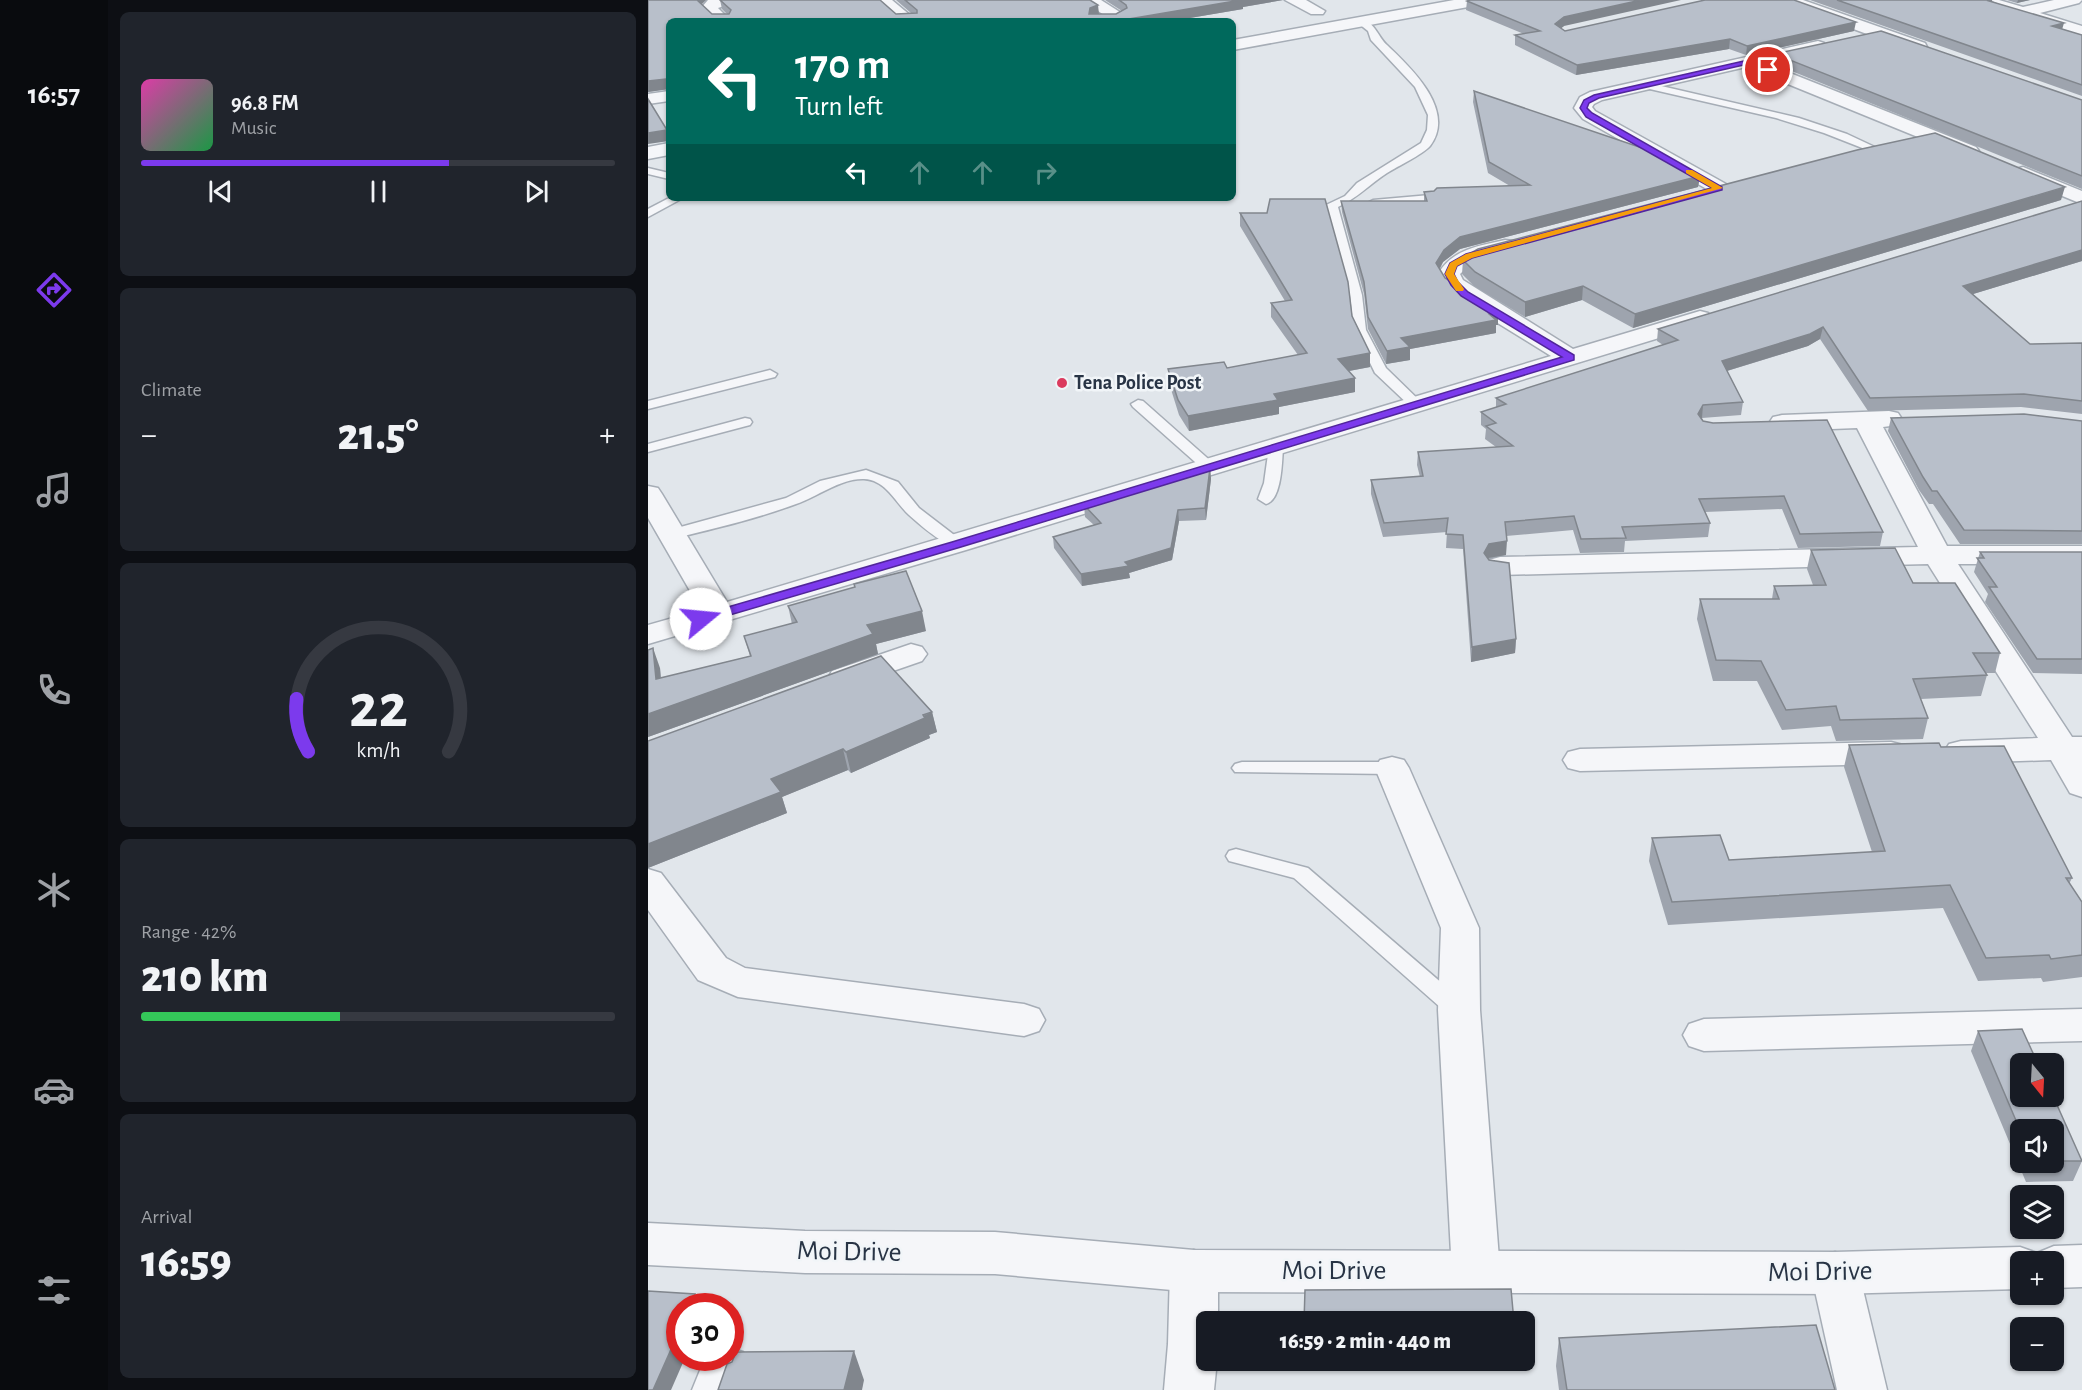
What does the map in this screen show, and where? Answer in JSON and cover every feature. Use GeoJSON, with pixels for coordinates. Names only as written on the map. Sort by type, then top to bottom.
{"type":"FeatureCollection","features":[{"type":"Feature","properties":{"kind":"street"},"geometry":{"type":"LineString","coordinates":[[720,18],[709,8],[714,3],[728,0]]}},
{"type":"Feature","properties":{"kind":"street"},"geometry":{"type":"LineString","coordinates":[[882,0],[905,18]]}},
{"type":"Feature","properties":{"kind":"street"},"geometry":{"type":"LineString","coordinates":[[1090,0],[1118,16],[1110,18]]}},
{"type":"Feature","properties":{"kind":"street"},"geometry":{"type":"LineString","coordinates":[[1293,0],[1317,11]]}},
{"type":"Feature","properties":{"kind":"street"},"geometry":{"type":"LineString","coordinates":[[1236,44],[1479,0]]}},
{"type":"Feature","properties":{"kind":"street"},"geometry":{"type":"LineString","coordinates":[[1788,0],[1935,52]]}},
{"type":"Feature","properties":{"kind":"street"},"geometry":{"type":"LineString","coordinates":[[1983,0],[2082,31]]}},
{"type":"Feature","properties":{"kind":"street"},"geometry":{"type":"LineString","coordinates":[[2022,12],[2074,0]]}},
{"type":"Feature","properties":{"kind":"street"},"geometry":{"type":"LineString","coordinates":[[1719,188],[1589,115],[1584,108],[1586,101],[1596,96],[1878,33]]}},
{"type":"Feature","properties":{"kind":"street"},"geometry":{"type":"LineString","coordinates":[[1748,62],[1984,157]]}},
{"type":"Feature","properties":{"kind":"street"},"geometry":{"type":"LineString","coordinates":[[648,99],[666,96]]}},
{"type":"Feature","properties":{"kind":"street"},"geometry":{"type":"LineString","coordinates":[[1841,157],[1929,135]]}},
{"type":"Feature","properties":{"kind":"street"},"geometry":{"type":"LineString","coordinates":[[648,153],[666,150]]}},
{"type":"Feature","properties":{"kind":"street"},"geometry":{"type":"LineString","coordinates":[[2006,166],[2082,200]]}},
{"type":"Feature","properties":{"kind":"street"},"geometry":{"type":"LineString","coordinates":[[1696,195],[1741,183]]}},
{"type":"Feature","properties":{"kind":"street"},"geometry":{"type":"LineString","coordinates":[[2048,213],[2082,200]]}},
{"type":"Feature","properties":{"kind":"street"},"geometry":{"type":"LineString","coordinates":[[1526,241],[1469,256],[1453,265],[1449,274],[1454,284],[1465,294],[1570,357]]}},
{"type":"Feature","properties":{"kind":"street"},"geometry":{"type":"LineString","coordinates":[[648,635],[1718,313]]}},
{"type":"Feature","properties":{"kind":"street"},"geometry":{"type":"LineString","coordinates":[[1759,424],[1914,419]]}},
{"type":"Feature","properties":{"kind":"street"},"geometry":{"type":"LineString","coordinates":[[1866,420],[1937,555],[2072,749],[2082,785]]}},
{"type":"Feature","properties":{"kind":"street"},"geometry":{"type":"LineString","coordinates":[[648,494],[719,614]]}},
{"type":"Feature","properties":{"kind":"street"},"geometry":{"type":"LineString","coordinates":[[1500,566],[1937,555],[2082,555]]}},
{"type":"Feature","properties":{"kind":"street"},"geometry":{"type":"LineString","coordinates":[[812,690],[911,654]]}},
{"type":"Feature","properties":{"kind":"street"},"geometry":{"type":"LineString","coordinates":[[1580,760],[2072,749]]}},
{"type":"Feature","properties":{"kind":"street"},"geometry":{"type":"LineString","coordinates":[[1392,768],[1460,928],[1459,1010],[1476,1272]]}},
{"type":"Feature","properties":{"kind":"street"},"geometry":{"type":"LineString","coordinates":[[648,882],[712,969],[738,982],[1024,1020]]}},
{"type":"Feature","properties":{"kind":"street"},"geometry":{"type":"LineString","coordinates":[[1704,1035],[2082,1025]]}},
{"type":"Feature","properties":{"kind":"street","name":"Moi Drive"},"geometry":{"type":"LineString","coordinates":[[648,1244],[805,1252],[995,1253],[1194,1271],[1835,1272],[2010,1268]]}},
{"type":"Feature","properties":{"kind":"street"},"geometry":{"type":"LineString","coordinates":[[2064,1267],[2082,1266]]}},
{"type":"Feature","properties":{"kind":"street"},"geometry":{"type":"LineString","coordinates":[[1189,1390],[1193,1344],[1194,1271]]}},
{"type":"Feature","properties":{"kind":"street"},"geometry":{"type":"LineString","coordinates":[[1835,1272],[1862,1390]]}},
{"type":"Feature","properties":{"kind":"lane"},"geometry":{"type":"LineString","coordinates":[[1332,205],[1349,198],[1361,185],[1425,145],[1432,135],[1435,118],[1417,80],[1360,21]]}},
{"type":"Feature","properties":{"kind":"lane"},"geometry":{"type":"LineString","coordinates":[[1644,86],[1678,96],[1746,107],[1840,134],[1874,149]]}},
{"type":"Feature","properties":{"kind":"lane"},"geometry":{"type":"LineString","coordinates":[[648,171],[666,175]]}},
{"type":"Feature","properties":{"kind":"lane"},"geometry":{"type":"LineString","coordinates":[[1332,205],[1430,198]]}},
{"type":"Feature","properties":{"kind":"lane"},"geometry":{"type":"LineString","coordinates":[[648,214],[671,201]]}},
{"type":"Feature","properties":{"kind":"lane"},"geometry":{"type":"LineString","coordinates":[[1332,205],[1356,295],[1360,330],[1380,370],[1416,404]]}},
{"type":"Feature","properties":{"kind":"lane"},"geometry":{"type":"LineString","coordinates":[[648,405],[770,374]]}},
{"type":"Feature","properties":{"kind":"lane"},"geometry":{"type":"LineString","coordinates":[[1138,404],[1209,467]]}},
{"type":"Feature","properties":{"kind":"lane"},"geometry":{"type":"LineString","coordinates":[[648,448],[745,422]]}},
{"type":"Feature","properties":{"kind":"lane"},"geometry":{"type":"LineString","coordinates":[[1266,499],[1272,483],[1276,447]]}},
{"type":"Feature","properties":{"kind":"lane"},"geometry":{"type":"LineString","coordinates":[[672,534],[791,501],[825,484],[866,474],[893,485],[922,518],[956,544]]}},
{"type":"Feature","properties":{"kind":"lane"},"geometry":{"type":"LineString","coordinates":[[1242,768],[1392,768]]}},
{"type":"Feature","properties":{"kind":"lane"},"geometry":{"type":"LineString","coordinates":[[1236,856],[1301,873],[1459,1010]]}},
{"type":"Feature","properties":{"kind":"building"},"geometry":{"type":"Polygon","coordinates":[[[648,0],[697,0],[712,14],[729,14],[731,10],[720,0],[880,0],[896,14],[917,13],[917,10],[905,0],[1090,0],[1098,5],[1090,8],[1089,14],[1116,14],[1127,8],[1119,0],[1241,0],[1135,18],[666,18],[666,79],[648,81],[648,0]]]}},
{"type":"Feature","properties":{"kind":"building"},"geometry":{"type":"Polygon","coordinates":[[[1641,0],[1564,17],[1555,24],[1565,31],[1705,0],[1794,0],[1856,22],[1747,46],[1730,39],[1577,65],[1515,35],[1540,31],[1467,1],[1641,0]]]}},
{"type":"Feature","properties":{"kind":"building"},"geometry":{"type":"Polygon","coordinates":[[[1837,0],[1992,0],[1989,1],[2064,23],[2052,26],[2082,35],[2082,85],[1837,0]]]}},
{"type":"Feature","properties":{"kind":"building"},"geometry":{"type":"Polygon","coordinates":[[[1881,31],[2082,100],[2082,176],[1775,54],[1881,31]]]}},
{"type":"Feature","properties":{"kind":"building"},"geometry":{"type":"Polygon","coordinates":[[[1474,91],[1654,152],[1700,176],[1460,237],[1444,250],[1436,263],[1445,278],[1498,312],[1489,314],[1496,320],[1401,338],[1410,347],[1387,351],[1368,317],[1364,282],[1341,201],[1427,201],[1424,192],[1434,191],[1437,188],[1530,185],[1489,162],[1474,91]]]}},
{"type":"Feature","properties":{"kind":"building"},"geometry":{"type":"Polygon","coordinates":[[[648,99],[666,130],[648,133],[648,99]]]}},
{"type":"Feature","properties":{"kind":"building"},"geometry":{"type":"Polygon","coordinates":[[[1935,133],[2065,187],[1635,314],[1583,286],[1525,302],[1475,272],[1463,260],[1464,257],[1478,249],[1857,150],[1935,133]]]}},
{"type":"Feature","properties":{"kind":"building"},"geometry":{"type":"Polygon","coordinates":[[[1270,199],[1325,199],[1348,282],[1352,316],[1370,353],[1338,359],[1355,378],[1274,394],[1278,400],[1188,416],[1178,400],[1168,369],[1224,362],[1227,368],[1307,353],[1271,303],[1292,300],[1240,213],[1267,213],[1270,199]]]}},
{"type":"Feature","properties":{"kind":"building"},"geometry":{"type":"Polygon","coordinates":[[[2082,201],[2082,250],[1963,286],[2030,344],[2082,343],[2082,401],[2024,394],[1870,398],[1823,327],[1810,334],[1722,361],[1743,402],[1703,405],[1698,414],[1703,421],[1713,423],[1827,420],[1883,532],[1800,534],[1784,496],[1699,499],[1710,523],[1622,527],[1626,538],[1581,539],[1574,516],[1505,522],[1507,541],[1489,544],[1484,553],[1489,560],[1509,563],[1516,639],[1472,647],[1463,535],[1446,534],[1448,518],[1384,523],[1371,480],[1423,476],[1418,452],[1513,446],[1486,426],[1496,423],[1481,412],[1506,404],[1496,398],[1678,340],[1658,329],[2082,201]]]}},
{"type":"Feature","properties":{"kind":"building"},"geometry":{"type":"Polygon","coordinates":[[[2024,414],[2082,421],[2082,531],[1964,530],[1937,491],[1932,491],[1891,418],[2024,414]]]}},
{"type":"Feature","properties":{"kind":"building"},"geometry":{"type":"Polygon","coordinates":[[[1210,468],[1205,508],[1178,510],[1171,548],[1125,562],[1129,566],[1081,574],[1053,537],[1101,523],[1084,505],[1210,468]]]}},
{"type":"Feature","properties":{"kind":"building"},"geometry":{"type":"Polygon","coordinates":[[[1895,548],[1913,583],[1955,583],[2000,653],[1973,653],[1987,675],[1913,679],[1928,718],[1840,720],[1836,706],[1786,710],[1761,661],[1716,660],[1700,599],[1779,599],[1774,586],[1826,585],[1811,550],[1895,548]]]}},
{"type":"Feature","properties":{"kind":"building"},"geometry":{"type":"Polygon","coordinates":[[[1980,552],[2082,552],[2082,659],[2037,659],[1989,587],[1997,587],[1977,558],[1984,558],[1980,552]]]}},
{"type":"Feature","properties":{"kind":"building"},"geometry":{"type":"Polygon","coordinates":[[[906,571],[922,611],[867,625],[873,634],[648,714],[648,650],[653,648],[656,679],[751,656],[744,636],[797,622],[788,606],[855,587],[854,584],[906,571]]]}},
{"type":"Feature","properties":{"kind":"building"},"geometry":{"type":"Polygon","coordinates":[[[881,656],[932,712],[923,715],[925,718],[846,752],[843,749],[771,779],[781,792],[648,844],[648,741],[881,656]]]}},
{"type":"Feature","properties":{"kind":"building"},"geometry":{"type":"Polygon","coordinates":[[[1939,743],[1941,747],[2004,746],[2072,878],[2066,878],[2082,902],[2082,955],[2051,959],[2049,955],[1986,958],[1950,885],[1672,902],[1652,838],[1720,835],[1729,860],[1885,851],[1849,745],[1939,743]]]}},
{"type":"Feature","properties":{"kind":"building"},"geometry":{"type":"Polygon","coordinates":[[[2022,1029],[2033,1053],[2010,1053],[2010,1106],[1978,1031],[2022,1029]]]}},
{"type":"Feature","properties":{"kind":"building"},"geometry":{"type":"Polygon","coordinates":[[[2010,1107],[2058,1107],[2063,1119],[2015,1119],[2010,1107]]]}},
{"type":"Feature","properties":{"kind":"building"},"geometry":{"type":"Polygon","coordinates":[[[2064,1121],[2082,1161],[2064,1161],[2064,1121]]]}},
{"type":"Feature","properties":{"kind":"building"},"geometry":{"type":"Polygon","coordinates":[[[1511,1289],[1513,1311],[1304,1311],[1305,1290],[1511,1289]]]}},
{"type":"Feature","properties":{"kind":"building"},"geometry":{"type":"Polygon","coordinates":[[[648,1291],[679,1293],[666,1293],[666,1361],[653,1390],[648,1390],[648,1291]]]}},
{"type":"Feature","properties":{"kind":"building"},"geometry":{"type":"Polygon","coordinates":[[[1816,1325],[1835,1390],[1567,1390],[1559,1338],[1816,1325]]]}},
{"type":"Feature","properties":{"kind":"building"},"geometry":{"type":"Polygon","coordinates":[[[854,1351],[844,1390],[718,1390],[725,1371],[744,1371],[744,1352],[854,1351]]]}},
{"type":"Feature","properties":{"kind":"slow traffic"},"geometry":{"type":"LineString","coordinates":[[1459,289],[1449,274],[1453,265],[1469,256],[1719,188],[1689,172]]}},
{"type":"Feature","properties":{"kind":"place","name":"Tena Police Post"},"geometry":{"type":"Point","coordinates":[1062,383]}},
{"type":"Feature","properties":{"kind":"route"},"geometry":{"type":"LineString","coordinates":[[701,619],[956,544],[1570,357],[1465,294],[1454,284],[1449,274],[1453,265],[1469,256],[1719,188],[1589,115],[1584,108],[1586,101],[1596,96],[1748,62],[1768,70]]}}]}
